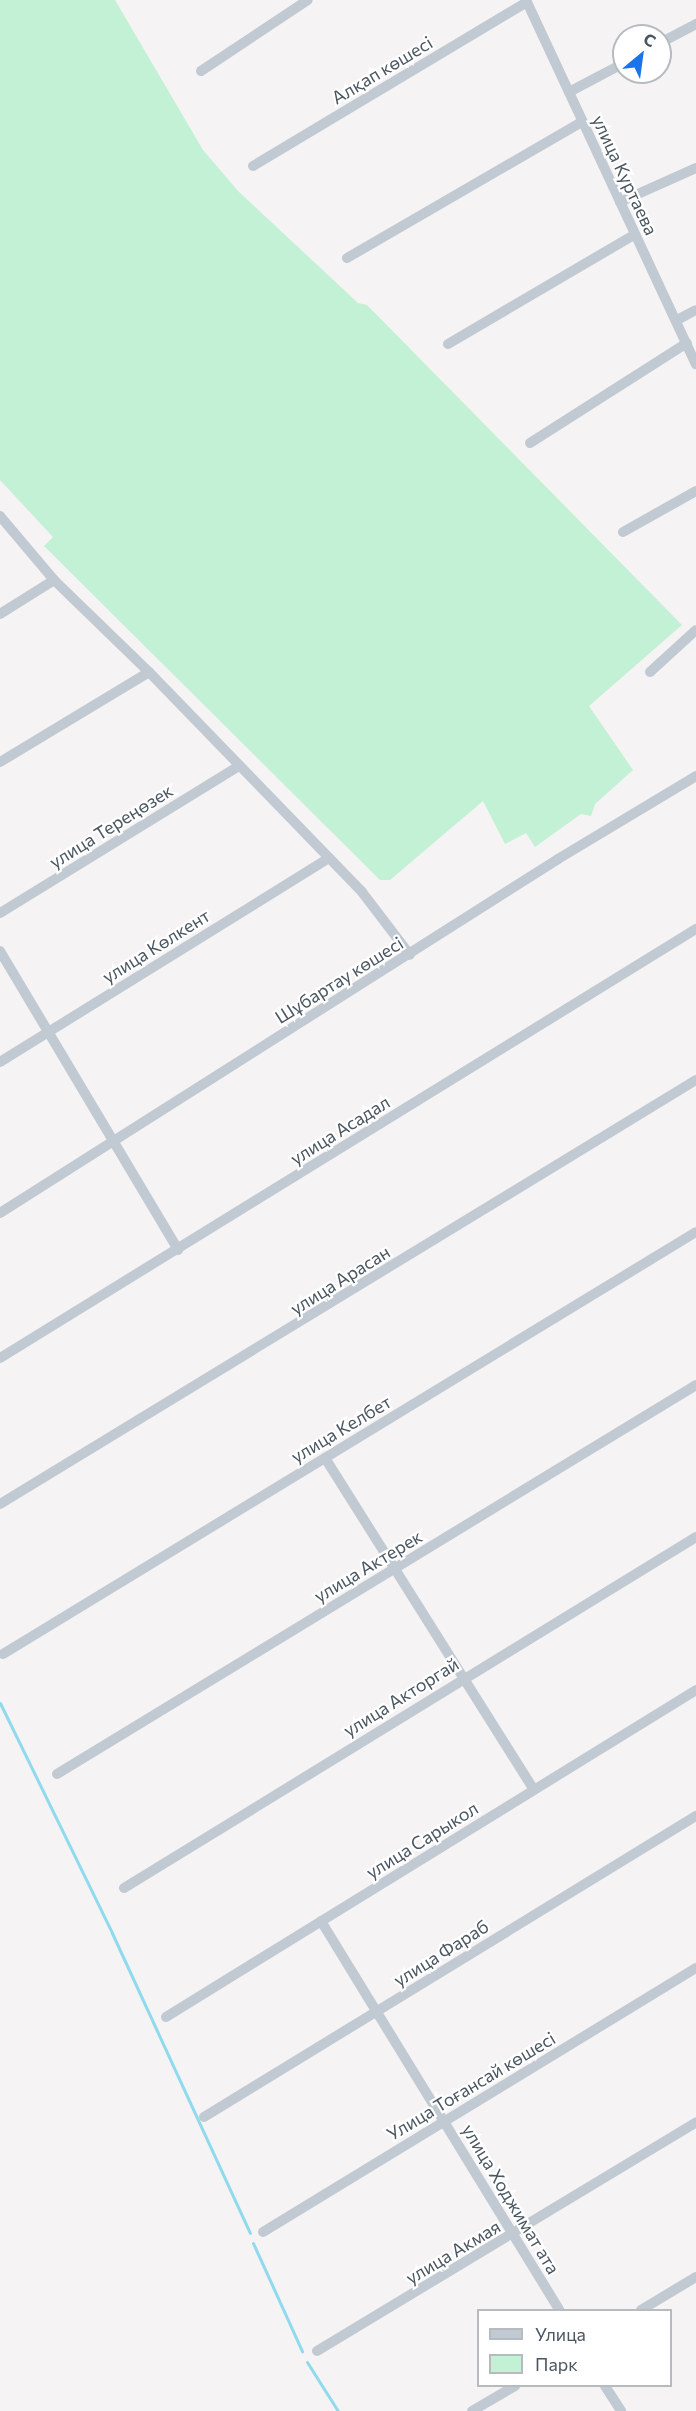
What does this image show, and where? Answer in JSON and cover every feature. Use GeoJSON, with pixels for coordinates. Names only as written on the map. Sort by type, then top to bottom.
{"type":"FeatureCollection","features":[{"type":"Feature","properties":{"kind":"street"},"geometry":{"type":"LineString","coordinates":[[201,71],[308,0]]}},
{"type":"Feature","properties":{"kind":"street","name":"улица Куртаева"},"geometry":{"type":"LineString","coordinates":[[527,1],[696,364]]}},
{"type":"Feature","properties":{"kind":"street","name":"Алқап көшесі"},"geometry":{"type":"LineString","coordinates":[[253,166],[527,1]]}},
{"type":"Feature","properties":{"kind":"street"},"geometry":{"type":"LineString","coordinates":[[672,37],[696,24]]}},
{"type":"Feature","properties":{"kind":"street"},"geometry":{"type":"LineString","coordinates":[[569,92],[612,69]]}},
{"type":"Feature","properties":{"kind":"street"},"geometry":{"type":"LineString","coordinates":[[347,258],[582,122]]}},
{"type":"Feature","properties":{"kind":"street"},"geometry":{"type":"LineString","coordinates":[[620,202],[696,168]]}},
{"type":"Feature","properties":{"kind":"street"},"geometry":{"type":"LineString","coordinates":[[448,344],[634,235]]}},
{"type":"Feature","properties":{"kind":"street"},"geometry":{"type":"LineString","coordinates":[[677,320],[696,310]]}},
{"type":"Feature","properties":{"kind":"street"},"geometry":{"type":"LineString","coordinates":[[530,443],[687,343]]}},
{"type":"Feature","properties":{"kind":"street"},"geometry":{"type":"LineString","coordinates":[[623,532],[696,491]]}},
{"type":"Feature","properties":{"kind":"street"},"geometry":{"type":"LineString","coordinates":[[0,516],[54,580],[149,672],[362,892],[410,955]]}},
{"type":"Feature","properties":{"kind":"street"},"geometry":{"type":"LineString","coordinates":[[0,614],[54,580]]}},
{"type":"Feature","properties":{"kind":"street"},"geometry":{"type":"LineString","coordinates":[[650,672],[696,630]]}},
{"type":"Feature","properties":{"kind":"street"},"geometry":{"type":"LineString","coordinates":[[0,762],[149,672]]}},
{"type":"Feature","properties":{"kind":"street","name":"улица Тереңөзек"},"geometry":{"type":"LineString","coordinates":[[0,914],[239,766]]}},
{"type":"Feature","properties":{"kind":"street","name":"Шұбартау көшесі"},"geometry":{"type":"LineString","coordinates":[[0,1213],[558,859],[696,777]]}},
{"type":"Feature","properties":{"kind":"street","name":"улица Көлкент"},"geometry":{"type":"LineString","coordinates":[[0,1062],[329,858]]}},
{"type":"Feature","properties":{"kind":"street","name":"улица Асадал"},"geometry":{"type":"LineString","coordinates":[[0,1358],[696,929]]}},
{"type":"Feature","properties":{"kind":"street"},"geometry":{"type":"LineString","coordinates":[[0,951],[178,1250]]}},
{"type":"Feature","properties":{"kind":"street","name":"улица Арасан"},"geometry":{"type":"LineString","coordinates":[[0,1504],[696,1080]]}},
{"type":"Feature","properties":{"kind":"street","name":"улица Келбет"},"geometry":{"type":"LineString","coordinates":[[3,1654],[696,1232]]}},
{"type":"Feature","properties":{"kind":"street","name":"улица Актерек"},"geometry":{"type":"LineString","coordinates":[[57,1774],[696,1385]]}},
{"type":"Feature","properties":{"kind":"street"},"geometry":{"type":"LineString","coordinates":[[325,1458],[465,1677],[534,1790]]}},
{"type":"Feature","properties":{"kind":"street","name":"улица Акторгай"},"geometry":{"type":"LineString","coordinates":[[124,1888],[696,1537]]}},
{"type":"Feature","properties":{"kind":"street","name":"улица Сарыкол"},"geometry":{"type":"LineString","coordinates":[[166,2017],[695,1692]]}},
{"type":"Feature","properties":{"kind":"street","name":"улица Фараб"},"geometry":{"type":"LineString","coordinates":[[204,2117],[696,1816]]}},
{"type":"Feature","properties":{"kind":"street","name":"улица Ходжимат ата"},"geometry":{"type":"LineString","coordinates":[[321,1921],[446,2121],[558,2309]]}},
{"type":"Feature","properties":{"kind":"street","name":"Улица Тоғансай көшесі"},"geometry":{"type":"LineString","coordinates":[[263,2232],[696,1968]]}},
{"type":"Feature","properties":{"kind":"street","name":"улица Акмая"},"geometry":{"type":"LineString","coordinates":[[317,2351],[513,2235],[696,2122]]}},
{"type":"Feature","properties":{"kind":"street"},"geometry":{"type":"LineString","coordinates":[[643,2309],[696,2277]]}},
{"type":"Feature","properties":{"kind":"street"},"geometry":{"type":"LineString","coordinates":[[472,2411],[512,2387]]}},
{"type":"Feature","properties":{"kind":"street"},"geometry":{"type":"LineString","coordinates":[[606,2387],[621,2411]]}},
{"type":"Feature","properties":{"kind":"green space"},"geometry":{"type":"Polygon","coordinates":[[[0,0],[115,0],[203,150],[238,191],[358,303],[367,305],[682,625],[589,706],[633,770],[595,804],[591,816],[581,814],[535,847],[526,833],[505,844],[483,801],[390,880],[380,880],[44,546],[53,537],[0,480],[0,0]]]}},
{"type":"Feature","properties":{"kind":"waterway"},"geometry":{"type":"LineString","coordinates":[[0,1703],[112,1933],[250,2233]]}},
{"type":"Feature","properties":{"kind":"waterway"},"geometry":{"type":"LineString","coordinates":[[253,2243],[302,2351]]}},
{"type":"Feature","properties":{"kind":"waterway"},"geometry":{"type":"LineString","coordinates":[[307,2362],[338,2411]]}}]}
